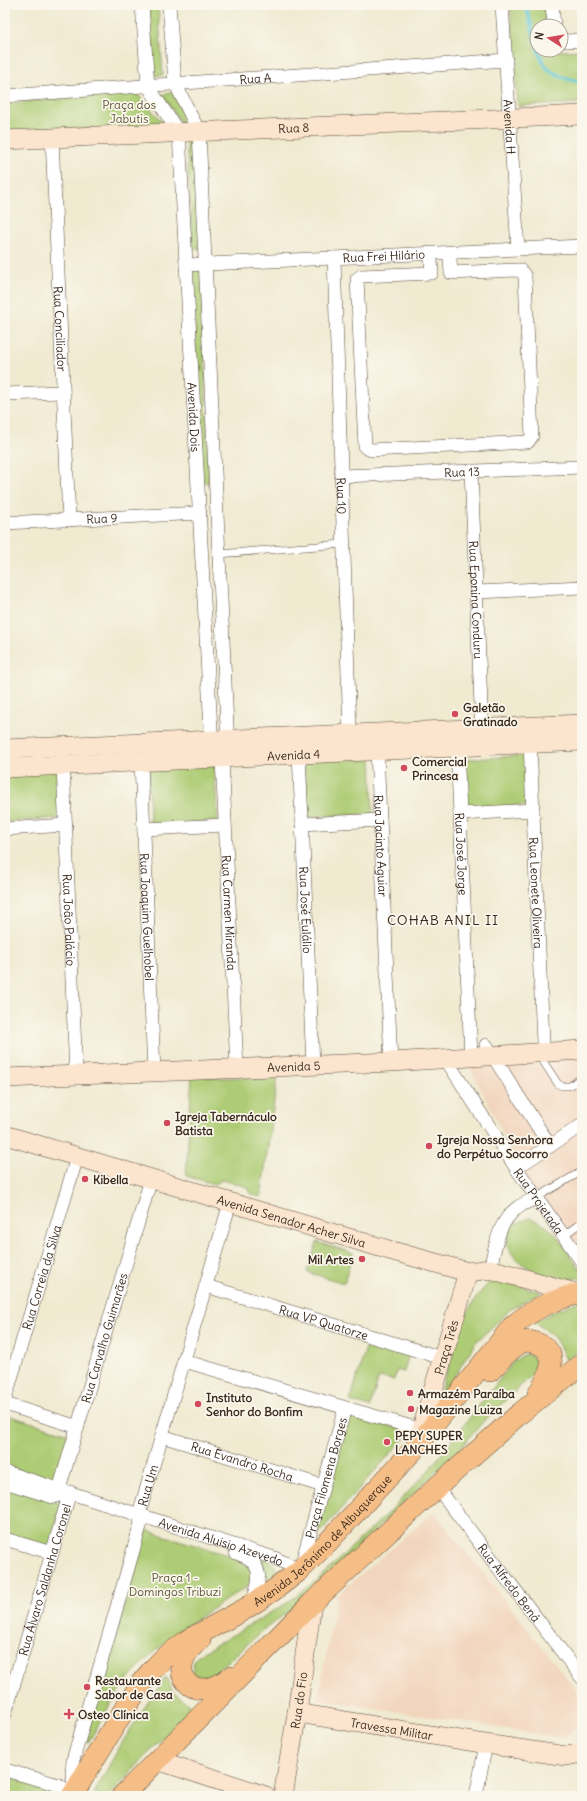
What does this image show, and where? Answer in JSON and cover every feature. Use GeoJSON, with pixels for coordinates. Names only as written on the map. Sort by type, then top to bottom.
{"type":"FeatureCollection","features":[{"type":"Feature","properties":{"kind":"main road","name":"Avenida Jerônimo de Albuquerque"},"geometry":{"type":"LineString","coordinates":[[73,1794],[142,1682],[165,1657],[188,1640],[247,1608],[300,1570],[326,1544],[419,1438],[512,1327],[526,1315],[543,1305],[560,1298],[581,1293]]}},
{"type":"Feature","properties":{"kind":"main road"},"geometry":{"type":"LineString","coordinates":[[419,1438],[509,1351],[522,1342],[532,1341],[544,1346],[548,1352],[550,1358],[550,1370],[542,1388],[518,1415]]}},
{"type":"Feature","properties":{"kind":"main road"},"geometry":{"type":"LineString","coordinates":[[122,1796],[312,1603],[437,1487],[518,1415],[582,1364]]}},
{"type":"Feature","properties":{"kind":"main road"},"geometry":{"type":"LineString","coordinates":[[247,1608],[190,1648],[184,1658],[182,1667],[183,1676],[189,1684],[203,1689],[218,1686],[278,1637]]}},
{"type":"Feature","properties":{"kind":"street"},"geometry":{"type":"LineString","coordinates":[[142,5],[148,86],[179,133]]}},
{"type":"Feature","properties":{"kind":"street"},"geometry":{"type":"LineString","coordinates":[[169,5],[175,83]]}},
{"type":"Feature","properties":{"kind":"street","name":"Avenida H"},"geometry":{"type":"LineString","coordinates":[[502,5],[518,249]]}},
{"type":"Feature","properties":{"kind":"street"},"geometry":{"type":"LineString","coordinates":[[552,5],[553,18]]}},
{"type":"Feature","properties":{"kind":"street"},"geometry":{"type":"LineString","coordinates":[[569,41],[582,40]]}},
{"type":"Feature","properties":{"kind":"street","name":"Rua A"},"geometry":{"type":"LineString","coordinates":[[5,96],[506,60]]}},
{"type":"Feature","properties":{"kind":"street","name":"Avenida Dois"},"geometry":{"type":"LineString","coordinates":[[175,83],[199,132],[219,554],[221,751]]}},
{"type":"Feature","properties":{"kind":"street","name":"Rua 8"},"geometry":{"type":"LineString","coordinates":[[5,140],[582,115]]}},
{"type":"Feature","properties":{"kind":"street","name":"Avenida Dois"},"geometry":{"type":"LineString","coordinates":[[179,133],[200,513],[221,751]]}},
{"type":"Feature","properties":{"kind":"street","name":"Rua Conciliador"},"geometry":{"type":"LineString","coordinates":[[52,138],[69,520]]}},
{"type":"Feature","properties":{"kind":"street","name":"Rua Frei Hilário"},"geometry":{"type":"LineString","coordinates":[[186,265],[582,246]]}},
{"type":"Feature","properties":{"kind":"street","name":"Rua 10"},"geometry":{"type":"LineString","coordinates":[[334,258],[350,734]]}},
{"type":"Feature","properties":{"kind":"street"},"geometry":{"type":"LineString","coordinates":[[431,261],[432,273],[361,276],[357,279],[365,447],[371,450],[528,442],[532,436],[525,276],[520,270],[451,273],[450,259]]}},
{"type":"Feature","properties":{"kind":"street"},"geometry":{"type":"LineString","coordinates":[[5,394],[63,392]]}},
{"type":"Feature","properties":{"kind":"street","name":"Rua 13"},"geometry":{"type":"LineString","coordinates":[[341,476],[582,467]]}},
{"type":"Feature","properties":{"kind":"street","name":"Rua Eponina Conduru"},"geometry":{"type":"LineString","coordinates":[[471,471],[482,728]]}},
{"type":"Feature","properties":{"kind":"street","name":"Rua 9"},"geometry":{"type":"LineString","coordinates":[[5,523],[200,513]]}},
{"type":"Feature","properties":{"kind":"street"},"geometry":{"type":"LineString","coordinates":[[477,592],[582,587]]}},
{"type":"Feature","properties":{"kind":"street","name":"Avenida 4"},"geometry":{"type":"LineString","coordinates":[[5,749],[221,751],[299,754],[377,751],[413,740],[482,728],[575,733]]}},
{"type":"Feature","properties":{"kind":"street","name":"Avenida 4"},"geometry":{"type":"LineString","coordinates":[[5,768],[141,762],[350,734],[413,740],[456,747],[530,744],[575,733]]}},
{"type":"Feature","properties":{"kind":"street","name":"Rua Leonete Oliveira"},"geometry":{"type":"LineString","coordinates":[[530,744],[539,1046]]}},
{"type":"Feature","properties":{"kind":"street","name":"Rua José Jorge"},"geometry":{"type":"LineString","coordinates":[[456,747],[460,814],[480,1051]]}},
{"type":"Feature","properties":{"kind":"street","name":"Rua Carmen Miranda"},"geometry":{"type":"LineString","coordinates":[[221,751],[237,1062]]}},
{"type":"Feature","properties":{"kind":"street","name":"Rua Jacinto Aguiar"},"geometry":{"type":"LineString","coordinates":[[377,751],[391,1056]]}},
{"type":"Feature","properties":{"kind":"street","name":"Rua José Eulálio"},"geometry":{"type":"LineString","coordinates":[[299,754],[312,1059]]}},
{"type":"Feature","properties":{"kind":"street","name":"Rua Joaquim Guelhobel"},"geometry":{"type":"LineString","coordinates":[[141,762],[154,1066]]}},
{"type":"Feature","properties":{"kind":"street","name":"Rua João Palácio"},"geometry":{"type":"LineString","coordinates":[[63,766],[75,1069]]}},
{"type":"Feature","properties":{"kind":"street"},"geometry":{"type":"LineString","coordinates":[[460,814],[533,810]]}},
{"type":"Feature","properties":{"kind":"street"},"geometry":{"type":"LineString","coordinates":[[302,824],[380,820]]}},
{"type":"Feature","properties":{"kind":"street"},"geometry":{"type":"LineString","coordinates":[[5,829],[66,825]]}},
{"type":"Feature","properties":{"kind":"street"},"geometry":{"type":"LineString","coordinates":[[144,828],[225,825]]}},
{"type":"Feature","properties":{"kind":"street","name":"Avenida 5"},"geometry":{"type":"LineString","coordinates":[[5,1066],[75,1069],[391,1056],[480,1051],[582,1041]]}},
{"type":"Feature","properties":{"kind":"street","name":"Avenida 5"},"geometry":{"type":"LineString","coordinates":[[539,1046],[582,1050]]}},
{"type":"Feature","properties":{"kind":"street"},"geometry":{"type":"LineString","coordinates":[[480,1051],[550,1146]]}},
{"type":"Feature","properties":{"kind":"street","name":"Avenida 5"},"geometry":{"type":"LineString","coordinates":[[391,1056],[445,1058],[480,1051]]}},
{"type":"Feature","properties":{"kind":"street","name":"Rua Projetada"},"geometry":{"type":"LineString","coordinates":[[445,1058],[536,1198],[582,1262]]}},
{"type":"Feature","properties":{"kind":"street","name":"Avenida 5"},"geometry":{"type":"LineString","coordinates":[[5,1078],[75,1069]]}},
{"type":"Feature","properties":{"kind":"street"},"geometry":{"type":"LineString","coordinates":[[516,1168],[582,1125]]}},
{"type":"Feature","properties":{"kind":"street","name":"Avenida Senador Acher Silva"},"geometry":{"type":"LineString","coordinates":[[5,1135],[230,1203],[468,1272],[490,1269],[581,1293]]}},
{"type":"Feature","properties":{"kind":"street","name":"Rua Correia da Silva"},"geometry":{"type":"LineString","coordinates":[[5,1399],[77,1157]]}},
{"type":"Feature","properties":{"kind":"street","name":"Rua Carvalho Guimarães"},"geometry":{"type":"LineString","coordinates":[[64,1495],[78,1427],[151,1179]]}},
{"type":"Feature","properties":{"kind":"street"},"geometry":{"type":"LineString","coordinates":[[442,1358],[465,1305],[490,1269],[504,1222],[510,1213],[518,1206],[536,1198]]}},
{"type":"Feature","properties":{"kind":"street","name":"Rua Um"},"geometry":{"type":"LineString","coordinates":[[73,1794],[73,1760],[162,1436],[230,1203]]}},
{"type":"Feature","properties":{"kind":"street","name":"Praça Três"},"geometry":{"type":"LineString","coordinates":[[419,1438],[468,1272]]}},
{"type":"Feature","properties":{"kind":"street","name":"Rua VP Quatorze"},"geometry":{"type":"LineString","coordinates":[[206,1286],[442,1358]]}},
{"type":"Feature","properties":{"kind":"street"},"geometry":{"type":"LineString","coordinates":[[184,1361],[346,1408],[419,1438]]}},
{"type":"Feature","properties":{"kind":"street"},"geometry":{"type":"LineString","coordinates":[[5,1404],[78,1427]]}},
{"type":"Feature","properties":{"kind":"street","name":"Praça Filomena Borges"},"geometry":{"type":"LineString","coordinates":[[300,1570],[346,1408]]}},
{"type":"Feature","properties":{"kind":"street","name":"Rua Evandro Rocha"},"geometry":{"type":"LineString","coordinates":[[162,1436],[323,1486]]}},
{"type":"Feature","properties":{"kind":"street","name":"Avenida Aluisio Azevedo"},"geometry":{"type":"LineString","coordinates":[[5,1472],[64,1495]]}},
{"type":"Feature","properties":{"kind":"street","name":"Avenida Aluisio Azevedo"},"geometry":{"type":"LineString","coordinates":[[5,1482],[64,1495],[277,1559],[300,1570]]}},
{"type":"Feature","properties":{"kind":"street","name":"Rua Alfredo Bená"},"geometry":{"type":"LineString","coordinates":[[437,1487],[582,1678]]}},
{"type":"Feature","properties":{"kind":"street","name":"Rua Álvaro Saldanha Coronel"},"geometry":{"type":"LineString","coordinates":[[5,1714],[52,1553],[64,1495]]}},
{"type":"Feature","properties":{"kind":"street","name":"Avenida Aluisio Azevedo"},"geometry":{"type":"LineString","coordinates":[[140,1518],[244,1555],[254,1561],[258,1566],[259,1575],[255,1594],[247,1608]]}},
{"type":"Feature","properties":{"kind":"street"},"geometry":{"type":"LineString","coordinates":[[5,1539],[52,1553]]}},
{"type":"Feature","properties":{"kind":"street","name":"Rua do Fio"},"geometry":{"type":"LineString","coordinates":[[283,1796],[297,1712],[312,1603]]}},
{"type":"Feature","properties":{"kind":"street","name":"Travessa Militar"},"geometry":{"type":"LineString","coordinates":[[297,1712],[566,1756],[582,1754]]}},
{"type":"Feature","properties":{"kind":"street"},"geometry":{"type":"LineString","coordinates":[[476,1796],[486,1744]]}},
{"type":"Feature","properties":{"kind":"street"},"geometry":{"type":"LineString","coordinates":[[157,1760],[266,1796]]}},
{"type":"Feature","properties":{"kind":"street"},"geometry":{"type":"LineString","coordinates":[[5,1770],[59,1785],[73,1794]]}},
{"type":"Feature","properties":{"kind":"lane"},"geometry":{"type":"LineString","coordinates":[[219,554],[343,544]]}},
{"type":"Feature","properties":{"kind":"lane"},"geometry":{"type":"LineString","coordinates":[[539,1046],[558,1084],[562,1086],[570,1086],[582,1077]]}},
{"type":"Feature","properties":{"kind":"lane"},"geometry":{"type":"LineString","coordinates":[[536,1198],[582,1171]]}},
{"type":"Feature","properties":{"kind":"lane"},"geometry":{"type":"LineString","coordinates":[[563,1236],[582,1222]]}},
{"type":"Feature","properties":{"kind":"shaded area"},"geometry":{"type":"Polygon","coordinates":[[[582,1050],[582,1249],[536,1198],[471,1070],[471,1063],[582,1050]]]}},
{"type":"Feature","properties":{"kind":"shaded area"},"geometry":{"type":"Polygon","coordinates":[[[434,1512],[582,1697],[582,1724],[563,1738],[318,1699],[337,1595],[434,1512]]]}},
{"type":"Feature","properties":{"kind":"green space"},"geometry":{"type":"Polygon","coordinates":[[[148,5],[158,5],[163,75],[152,76],[148,5]]]}},
{"type":"Feature","properties":{"kind":"green space"},"geometry":{"type":"Polygon","coordinates":[[[510,5],[544,5],[545,18],[529,18],[529,58],[569,58],[569,51],[582,50],[582,103],[518,106],[510,5]]]}},
{"type":"Feature","properties":{"kind":"green space"},"geometry":{"type":"Polygon","coordinates":[[[172,91],[189,124],[182,125],[163,95],[172,91]]]}},
{"type":"Feature","properties":{"kind":"green space","name":"Praça dos Jabutis"},"geometry":{"type":"Polygon","coordinates":[[[136,93],[166,126],[5,132],[5,103],[136,93]]]}},
{"type":"Feature","properties":{"kind":"green space"},"geometry":{"type":"Polygon","coordinates":[[[197,136],[203,249],[193,249],[186,138],[197,136]]]}},
{"type":"Feature","properties":{"kind":"green space"},"geometry":{"type":"Polygon","coordinates":[[[202,264],[209,482],[201,482],[192,265],[202,264]]]}},
{"type":"Feature","properties":{"kind":"green space"},"geometry":{"type":"Polygon","coordinates":[[[528,755],[529,805],[460,810],[460,760],[528,755]]]}},
{"type":"Feature","properties":{"kind":"green space"},"geometry":{"type":"Polygon","coordinates":[[[371,758],[373,814],[307,817],[304,760],[371,758]]]}},
{"type":"Feature","properties":{"kind":"green space"},"geometry":{"type":"Polygon","coordinates":[[[214,764],[218,821],[150,824],[148,766],[214,764]]]}},
{"type":"Feature","properties":{"kind":"green space"},"geometry":{"type":"Polygon","coordinates":[[[57,768],[60,818],[5,822],[5,771],[57,768]]]}},
{"type":"Feature","properties":{"kind":"green space"},"geometry":{"type":"Polygon","coordinates":[[[265,1072],[278,1072],[261,1197],[251,1194],[248,1187],[222,1180],[215,1184],[186,1176],[192,1075],[221,1078],[259,1077],[265,1072]]]}},
{"type":"Feature","properties":{"kind":"green space"},"geometry":{"type":"Polygon","coordinates":[[[530,1218],[546,1226],[553,1232],[564,1245],[578,1267],[582,1269],[582,1276],[561,1280],[540,1274],[520,1262],[513,1255],[508,1246],[507,1236],[511,1225],[530,1218]]]}},
{"type":"Feature","properties":{"kind":"green space"},"geometry":{"type":"Polygon","coordinates":[[[317,1242],[353,1253],[344,1283],[307,1272],[317,1242]]]}},
{"type":"Feature","properties":{"kind":"green space"},"geometry":{"type":"Polygon","coordinates":[[[493,1278],[541,1292],[511,1309],[475,1343],[435,1408],[462,1321],[478,1295],[493,1278]]]}},
{"type":"Feature","properties":{"kind":"green space"},"geometry":{"type":"Polygon","coordinates":[[[582,1300],[582,1348],[566,1360],[554,1338],[546,1330],[534,1322],[555,1311],[582,1300]]]}},
{"type":"Feature","properties":{"kind":"green space"},"geometry":{"type":"Polygon","coordinates":[[[368,1341],[409,1354],[404,1372],[397,1370],[394,1380],[379,1377],[370,1407],[350,1401],[368,1341]]]}},
{"type":"Feature","properties":{"kind":"green space"},"geometry":{"type":"Polygon","coordinates":[[[525,1354],[534,1358],[536,1364],[533,1374],[481,1424],[460,1449],[298,1604],[265,1629],[211,1676],[205,1677],[194,1675],[193,1665],[197,1656],[287,1603],[317,1580],[392,1509],[428,1471],[514,1361],[525,1354]]]}},
{"type":"Feature","properties":{"kind":"green space"},"geometry":{"type":"Polygon","coordinates":[[[347,1414],[410,1432],[312,1541],[347,1414]]]}},
{"type":"Feature","properties":{"kind":"green space"},"geometry":{"type":"Polygon","coordinates":[[[7,1415],[72,1435],[58,1482],[5,1466],[5,1421],[7,1415]]]}},
{"type":"Feature","properties":{"kind":"green space"},"geometry":{"type":"Polygon","coordinates":[[[5,1485],[62,1503],[49,1548],[5,1534],[5,1485]]]}},
{"type":"Feature","properties":{"kind":"green space","name":"Praça 1 - Domingos Tribuzi"},"geometry":{"type":"Polygon","coordinates":[[[146,1530],[237,1558],[247,1564],[252,1570],[252,1578],[247,1587],[186,1626],[145,1661],[120,1690],[88,1743],[87,1733],[146,1530]]]}},
{"type":"Feature","properties":{"kind":"green space"},"geometry":{"type":"Polygon","coordinates":[[[226,1545],[263,1557],[275,1566],[278,1572],[261,1584],[262,1579],[226,1545]]]}},
{"type":"Feature","properties":{"kind":"green space"},"geometry":{"type":"Polygon","coordinates":[[[166,1677],[172,1690],[191,1707],[109,1796],[93,1796],[127,1735],[166,1677]]]}},
{"type":"Feature","properties":{"kind":"green space"},"geometry":{"type":"Polygon","coordinates":[[[5,1776],[50,1788],[50,1796],[5,1796],[5,1776]]]}},
{"type":"Feature","properties":{"kind":"waterway"},"geometry":{"type":"LineString","coordinates":[[526,5],[529,18]]}},
{"type":"Feature","properties":{"kind":"waterway"},"geometry":{"type":"LineString","coordinates":[[541,58],[546,67],[555,74],[571,80],[582,82]]}},
{"type":"Feature","properties":{"kind":"place","name":"Galetão Gratinado"},"geometry":{"type":"Point","coordinates":[455,714]}},
{"type":"Feature","properties":{"kind":"place","name":"Comercial Princesa"},"geometry":{"type":"Point","coordinates":[404,768]}},
{"type":"Feature","properties":{"kind":"place","name":"Igreja Tabernáculo Batista"},"geometry":{"type":"Point","coordinates":[167,1123]}},
{"type":"Feature","properties":{"kind":"place","name":"Igreja Nossa Senhora do Perpétuo Socorro"},"geometry":{"type":"Point","coordinates":[429,1146]}},
{"type":"Feature","properties":{"kind":"place","name":"Kibella"},"geometry":{"type":"Point","coordinates":[85,1179]}},
{"type":"Feature","properties":{"kind":"place","name":"Mil Artes"},"geometry":{"type":"Point","coordinates":[362,1259]}},
{"type":"Feature","properties":{"kind":"place","name":"Armazém Paraíba"},"geometry":{"type":"Point","coordinates":[410,1393]}},
{"type":"Feature","properties":{"kind":"place","name":"Instituto Senhor do Bonfim"},"geometry":{"type":"Point","coordinates":[198,1404]}},
{"type":"Feature","properties":{"kind":"place","name":"Magazine Luiza"},"geometry":{"type":"Point","coordinates":[411,1409]}},
{"type":"Feature","properties":{"kind":"place","name":"PEPY SUPER LANCHES"},"geometry":{"type":"Point","coordinates":[387,1442]}},
{"type":"Feature","properties":{"kind":"place","name":"Restaurante Sabor de Casa"},"geometry":{"type":"Point","coordinates":[87,1687]}},
{"type":"Feature","properties":{"kind":"place","name":"Osteo Clínica"},"geometry":{"type":"Point","coordinates":[69,1714]}},
{"type":"Feature","properties":{"kind":"district","name":"COHAB ANIL II"},"geometry":{"type":"Point","coordinates":[443,920]}}]}
